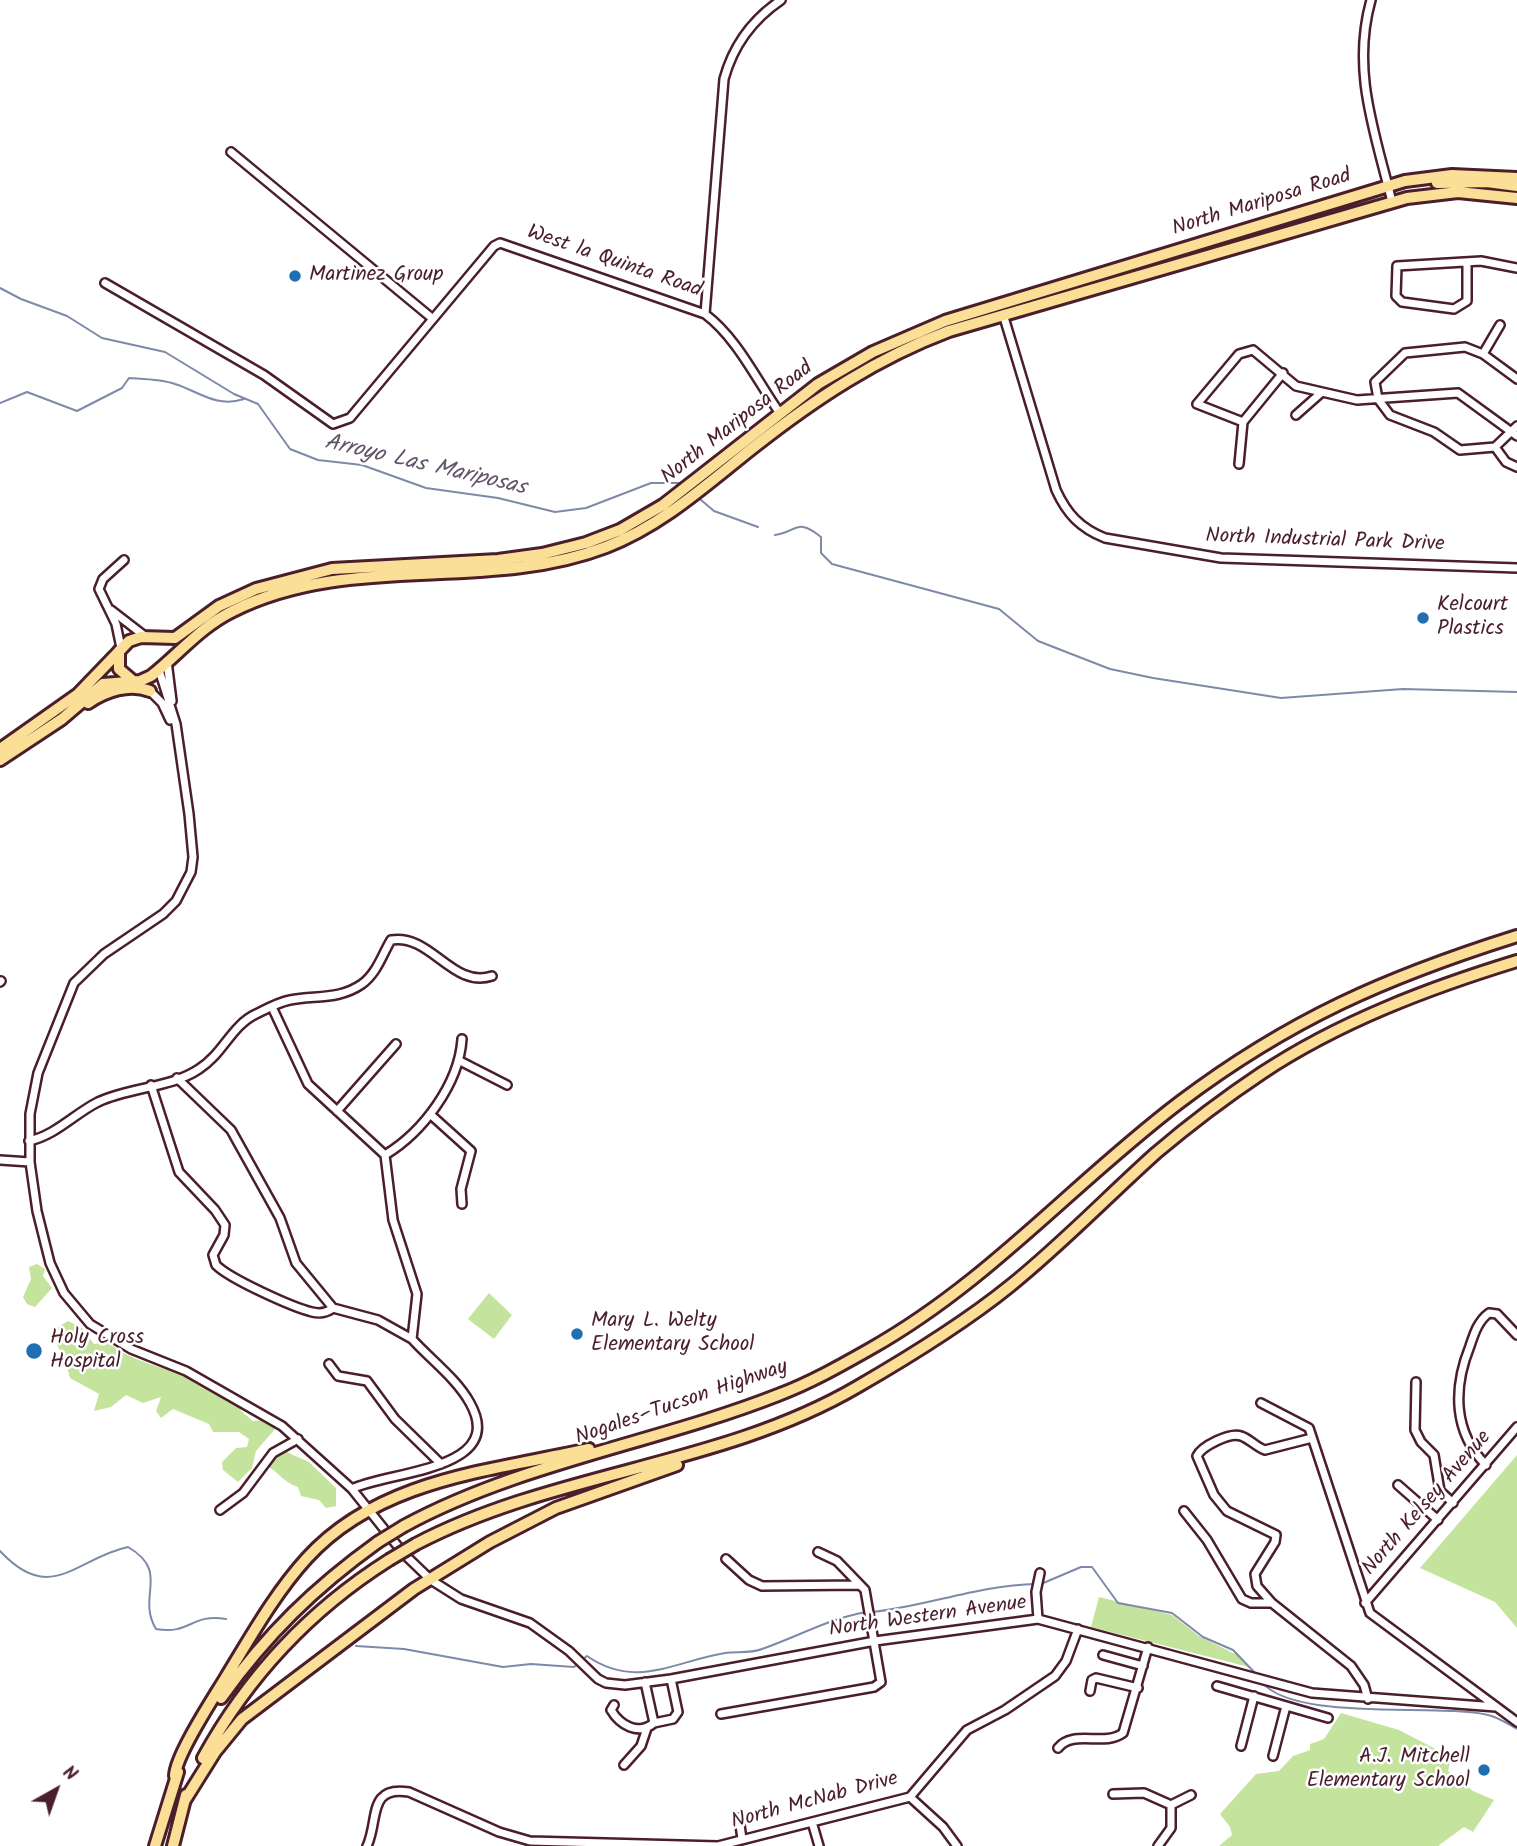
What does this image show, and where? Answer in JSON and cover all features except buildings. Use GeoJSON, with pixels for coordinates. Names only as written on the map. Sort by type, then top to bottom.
{"type":"FeatureCollection","features":[{"type":"Feature","properties":{"kind":"highway"},"geometry":{"type":"LineString","coordinates":[[1390,193],[1452,174],[1517,178]]}},
{"type":"Feature","properties":{"kind":"highway"},"geometry":{"type":"LineString","coordinates":[[1390,193],[1429,184],[1460,181],[1517,186]]}},
{"type":"Feature","properties":{"kind":"highway"},"geometry":{"type":"LineString","coordinates":[[1390,193],[1517,197]]}},
{"type":"Feature","properties":{"kind":"highway","name":"North Mariposa Road"},"geometry":{"type":"LineString","coordinates":[[0,760],[62,719],[103,684],[145,679],[216,620],[267,597],[338,579],[520,568],[570,559],[620,541],[675,510],[692,497],[709,477],[779,412],[844,368],[973,311],[1284,218],[1390,193]]}},
{"type":"Feature","properties":{"kind":"highway","name":"North Mariposa Road"},"geometry":{"type":"LineString","coordinates":[[1003,314],[1390,193]]}},
{"type":"Feature","properties":{"kind":"highway"},"geometry":{"type":"LineString","coordinates":[[916,338],[989,313],[1003,314],[1013,305],[1088,277]]}},
{"type":"Feature","properties":{"kind":"highway","name":"North Mariposa Road"},"geometry":{"type":"LineString","coordinates":[[0,749],[78,694],[120,649],[136,638],[175,638],[219,606],[274,583],[347,568],[518,558],[565,549],[620,530],[709,477],[822,397],[916,338]]}},
{"type":"Feature","properties":{"kind":"highway"},"geometry":{"type":"LineString","coordinates":[[429,574],[435,571],[439,563]]}},
{"type":"Feature","properties":{"kind":"highway"},"geometry":{"type":"LineString","coordinates":[[338,579],[344,576],[347,568]]}},
{"type":"Feature","properties":{"kind":"highway"},"geometry":{"type":"LineString","coordinates":[[267,597],[274,591],[274,583]]}},
{"type":"Feature","properties":{"kind":"highway"},"geometry":{"type":"LineString","coordinates":[[148,638],[160,650],[162,665]]}},
{"type":"Feature","properties":{"kind":"highway"},"geometry":{"type":"LineString","coordinates":[[120,649],[119,669],[134,681]]}},
{"type":"Feature","properties":{"kind":"highway"},"geometry":{"type":"LineString","coordinates":[[62,719],[108,692],[139,688],[150,691]]}},
{"type":"Feature","properties":{"kind":"highway","name":"Nogales–Tucson Highway"},"geometry":{"type":"LineString","coordinates":[[155,1846],[175,1776],[221,1698],[262,1643],[304,1600],[378,1542],[436,1508],[509,1481],[781,1394],[833,1370],[908,1328],[993,1265],[1178,1104],[1272,1039],[1349,997],[1390,979],[1517,936]]}},
{"type":"Feature","properties":{"kind":"highway","name":"Nogales–Tucson Highway"},"geometry":{"type":"LineString","coordinates":[[173,1846],[184,1800],[206,1753],[239,1699],[274,1654],[320,1611],[389,1560],[416,1544],[509,1506],[705,1452],[832,1400],[982,1308],[1013,1284],[1158,1151],[1261,1074],[1290,1056],[1420,994],[1517,961]]}},
{"type":"Feature","properties":{"kind":"highway"},"geometry":{"type":"LineString","coordinates":[[175,1776],[179,1762],[215,1696],[295,1572],[317,1548],[369,1508],[406,1491],[441,1481],[674,1430]]}},
{"type":"Feature","properties":{"kind":"highway"},"geometry":{"type":"LineString","coordinates":[[184,1800],[215,1752],[253,1710],[431,1580],[490,1542],[556,1508],[624,1481],[691,1460],[705,1452]]}},
{"type":"Feature","properties":{"kind":"street"},"geometry":{"type":"LineString","coordinates":[[705,314],[724,79],[734,50],[745,35],[781,0]]}},
{"type":"Feature","properties":{"kind":"street"},"geometry":{"type":"LineString","coordinates":[[1371,0],[1362,32],[1362,69],[1390,193]]}},
{"type":"Feature","properties":{"kind":"street"},"geometry":{"type":"LineString","coordinates":[[105,283],[264,375],[333,424],[350,418],[433,319],[231,152]]}},
{"type":"Feature","properties":{"kind":"street","name":"West la Quinta Road"},"geometry":{"type":"LineString","coordinates":[[433,319],[494,246],[500,243],[705,314],[718,324],[733,343],[779,412]]}},
{"type":"Feature","properties":{"kind":"street"},"geometry":{"type":"LineString","coordinates":[[1467,262],[1467,301],[1454,309],[1402,302],[1396,296],[1397,266],[1481,261],[1517,268]]}},
{"type":"Feature","properties":{"kind":"street","name":"North Industrial Park Drive"},"geometry":{"type":"LineString","coordinates":[[1003,314],[1056,490],[1071,516],[1091,532],[1105,538],[1221,558],[1517,568]]}},
{"type":"Feature","properties":{"kind":"street"},"geometry":{"type":"LineString","coordinates":[[1483,354],[1500,325]]}},
{"type":"Feature","properties":{"kind":"street"},"geometry":{"type":"LineString","coordinates":[[1243,422],[1197,404],[1239,354],[1252,350],[1296,386],[1357,400],[1378,399],[1458,393],[1516,431],[1495,447],[1460,450],[1434,432],[1390,415],[1378,399],[1375,382],[1405,353],[1465,347],[1483,354],[1517,379]]}},
{"type":"Feature","properties":{"kind":"street"},"geometry":{"type":"LineString","coordinates":[[1240,464],[1243,422],[1283,373]]}},
{"type":"Feature","properties":{"kind":"street"},"geometry":{"type":"LineString","coordinates":[[1296,415],[1322,391]]}},
{"type":"Feature","properties":{"kind":"street"},"geometry":{"type":"LineString","coordinates":[[1495,447],[1506,462],[1517,467]]}},
{"type":"Feature","properties":{"kind":"street"},"geometry":{"type":"LineString","coordinates":[[120,649],[116,624],[100,595],[100,584],[124,560]]}},
{"type":"Feature","properties":{"kind":"street"},"geometry":{"type":"LineString","coordinates":[[108,607],[148,638]]}},
{"type":"Feature","properties":{"kind":"street"},"geometry":{"type":"LineString","coordinates":[[162,665],[175,719]]}},
{"type":"Feature","properties":{"kind":"street"},"geometry":{"type":"LineString","coordinates":[[162,665],[175,719],[176,737]]}},
{"type":"Feature","properties":{"kind":"street"},"geometry":{"type":"LineString","coordinates":[[134,681],[150,691],[167,712],[176,737]]}},
{"type":"Feature","properties":{"kind":"street","name":"North Western Avenue"},"geometry":{"type":"LineString","coordinates":[[176,737],[194,857],[191,872],[176,901],[163,914],[104,954],[74,983],[38,1073],[32,1100],[30,1162],[37,1211],[50,1263],[76,1310],[109,1338],[186,1371],[267,1417],[298,1439],[352,1489],[404,1554],[431,1580],[461,1599],[530,1623],[569,1651],[598,1679],[614,1684],[671,1679],[874,1641],[1038,1619],[1312,1693],[1496,1707]]}},
{"type":"Feature","properties":{"kind":"street"},"geometry":{"type":"LineString","coordinates":[[29,1141],[50,1134],[99,1102],[204,1067],[244,1022],[272,1007],[292,999],[336,996],[353,989],[365,982],[394,939],[425,948],[464,976],[484,979],[492,976]]}},
{"type":"Feature","properties":{"kind":"street"},"geometry":{"type":"LineString","coordinates":[[272,1007],[308,1084],[385,1155],[393,1220],[417,1294],[412,1339]]}},
{"type":"Feature","properties":{"kind":"street"},"geometry":{"type":"LineString","coordinates":[[385,1155],[430,1114],[460,1061],[462,1039]]}},
{"type":"Feature","properties":{"kind":"street"},"geometry":{"type":"LineString","coordinates":[[337,1111],[396,1044]]}},
{"type":"Feature","properties":{"kind":"street"},"geometry":{"type":"LineString","coordinates":[[460,1061],[506,1085]]}},
{"type":"Feature","properties":{"kind":"street"},"geometry":{"type":"LineString","coordinates":[[177,1078],[230,1130],[279,1218],[296,1263],[333,1308],[378,1320],[412,1339],[469,1401],[476,1420],[476,1431],[469,1449],[463,1455],[441,1464],[373,1480],[352,1489]]}},
{"type":"Feature","properties":{"kind":"street"},"geometry":{"type":"LineString","coordinates":[[151,1085],[179,1172],[215,1210],[225,1225],[224,1235],[213,1255],[216,1265],[276,1298],[313,1313],[333,1308]]}},
{"type":"Feature","properties":{"kind":"street"},"geometry":{"type":"LineString","coordinates":[[430,1114],[471,1151],[461,1189],[462,1204]]}},
{"type":"Feature","properties":{"kind":"street"},"geometry":{"type":"LineString","coordinates":[[0,1160],[30,1162]]}},
{"type":"Feature","properties":{"kind":"street"},"geometry":{"type":"LineString","coordinates":[[1486,1465],[1464,1436],[1457,1393],[1466,1354],[1484,1317],[1489,1313],[1497,1314],[1517,1335]]}},
{"type":"Feature","properties":{"kind":"street"},"geometry":{"type":"LineString","coordinates":[[329,1364],[338,1376],[367,1381],[395,1419],[441,1464]]}},
{"type":"Feature","properties":{"kind":"street"},"geometry":{"type":"LineString","coordinates":[[1416,1382],[1415,1430],[1421,1442],[1434,1455],[1440,1491],[1453,1503]]}},
{"type":"Feature","properties":{"kind":"street"},"geometry":{"type":"LineString","coordinates":[[1261,1403],[1307,1424],[1365,1603],[1376,1618],[1517,1721]]}},
{"type":"Feature","properties":{"kind":"street","name":"North Kelsey Avenue"},"geometry":{"type":"LineString","coordinates":[[1365,1603],[1517,1427]]}},
{"type":"Feature","properties":{"kind":"street"},"geometry":{"type":"LineString","coordinates":[[1312,1438],[1265,1450],[1239,1435],[1202,1449],[1197,1456],[1198,1463],[1214,1495],[1233,1515],[1274,1532],[1276,1539],[1256,1570],[1255,1579],[1272,1603],[1351,1666],[1364,1685],[1368,1699]]}},
{"type":"Feature","properties":{"kind":"street"},"geometry":{"type":"LineString","coordinates":[[220,1510],[243,1493],[273,1453],[298,1439]]}},
{"type":"Feature","properties":{"kind":"street"},"geometry":{"type":"LineString","coordinates":[[1398,1485],[1438,1520]]}},
{"type":"Feature","properties":{"kind":"street"},"geometry":{"type":"LineString","coordinates":[[1184,1511],[1207,1540],[1242,1599],[1251,1603],[1272,1603]]}},
{"type":"Feature","properties":{"kind":"street"},"geometry":{"type":"LineString","coordinates":[[721,1714],[877,1686],[881,1682],[867,1595],[837,1561],[818,1552]]}},
{"type":"Feature","properties":{"kind":"street"},"geometry":{"type":"LineString","coordinates":[[726,1559],[749,1580],[762,1586],[860,1585]]}},
{"type":"Feature","properties":{"kind":"street"},"geometry":{"type":"LineString","coordinates":[[1038,1619],[1040,1573]]}},
{"type":"Feature","properties":{"kind":"street","name":"North McNab Drive"},"geometry":{"type":"LineString","coordinates":[[367,1846],[376,1805],[387,1793],[401,1791],[499,1832],[530,1841],[718,1846],[910,1797],[967,1730],[1005,1710],[1055,1676],[1066,1661],[1078,1629]]}},
{"type":"Feature","properties":{"kind":"street"},"geometry":{"type":"LineString","coordinates":[[1058,1748],[1066,1740],[1120,1736],[1126,1728],[1148,1647]]}},
{"type":"Feature","properties":{"kind":"street"},"geometry":{"type":"LineString","coordinates":[[1102,1655],[1143,1667]]}},
{"type":"Feature","properties":{"kind":"street"},"geometry":{"type":"LineString","coordinates":[[1237,1692],[1242,1674]]}},
{"type":"Feature","properties":{"kind":"street"},"geometry":{"type":"LineString","coordinates":[[1091,1687],[1096,1678],[1138,1688]]}},
{"type":"Feature","properties":{"kind":"street"},"geometry":{"type":"LineString","coordinates":[[614,1705],[611,1710],[616,1718],[636,1729],[673,1718],[678,1712],[671,1679]]}},
{"type":"Feature","properties":{"kind":"street"},"geometry":{"type":"LineString","coordinates":[[624,1765],[641,1746],[651,1725],[645,1682]]}},
{"type":"Feature","properties":{"kind":"street"},"geometry":{"type":"LineString","coordinates":[[1217,1686],[1328,1718]]}},
{"type":"Feature","properties":{"kind":"street"},"geometry":{"type":"LineString","coordinates":[[1466,1705],[1471,1687]]}},
{"type":"Feature","properties":{"kind":"street"},"geometry":{"type":"LineString","coordinates":[[1241,1746],[1254,1696]]}},
{"type":"Feature","properties":{"kind":"street"},"geometry":{"type":"LineString","coordinates":[[1273,1756],[1286,1706]]}},
{"type":"Feature","properties":{"kind":"street"},"geometry":{"type":"LineString","coordinates":[[1113,1794],[1144,1793],[1171,1805]]}},
{"type":"Feature","properties":{"kind":"street"},"geometry":{"type":"LineString","coordinates":[[1171,1805],[1191,1795]]}},
{"type":"Feature","properties":{"kind":"street"},"geometry":{"type":"LineString","coordinates":[[910,1797],[943,1827],[957,1846]]}},
{"type":"Feature","properties":{"kind":"street"},"geometry":{"type":"LineString","coordinates":[[1158,1846],[1171,1828],[1171,1805]]}},
{"type":"Feature","properties":{"kind":"street"},"geometry":{"type":"LineString","coordinates":[[739,1818],[743,1839]]}},
{"type":"Feature","properties":{"kind":"street"},"geometry":{"type":"LineString","coordinates":[[813,1822],[819,1846]]}},
{"type":"Feature","properties":{"kind":"green space"},"geometry":{"type":"Polygon","coordinates":[[[37,1264],[45,1269],[43,1276],[52,1288],[35,1307],[27,1304],[23,1297],[31,1279],[29,1267],[37,1264]]]}},
{"type":"Feature","properties":{"kind":"green space"},"geometry":{"type":"Polygon","coordinates":[[[489,1293],[512,1315],[494,1339],[468,1319],[489,1293]]]}},
{"type":"Feature","properties":{"kind":"green space"},"geometry":{"type":"Polygon","coordinates":[[[68,1321],[82,1328],[94,1344],[108,1342],[136,1359],[189,1378],[239,1402],[241,1411],[253,1421],[264,1420],[275,1429],[256,1451],[252,1468],[238,1482],[223,1470],[222,1462],[236,1448],[247,1447],[249,1439],[239,1432],[213,1432],[209,1424],[173,1409],[161,1418],[156,1411],[161,1397],[143,1403],[126,1395],[111,1407],[94,1411],[99,1394],[70,1378],[52,1331],[68,1321]]]}},
{"type":"Feature","properties":{"kind":"green space"},"geometry":{"type":"Polygon","coordinates":[[[280,1449],[309,1462],[336,1488],[336,1506],[326,1508],[319,1500],[301,1496],[298,1487],[267,1466],[280,1449]]]}},
{"type":"Feature","properties":{"kind":"green space"},"geometry":{"type":"Polygon","coordinates":[[[1517,1455],[1517,1628],[1495,1602],[1420,1568],[1517,1455]]]}},
{"type":"Feature","properties":{"kind":"green space"},"geometry":{"type":"Polygon","coordinates":[[[1099,1597],[1172,1615],[1199,1636],[1237,1655],[1249,1667],[1091,1627],[1099,1597]]]}},
{"type":"Feature","properties":{"kind":"green space"},"geometry":{"type":"Polygon","coordinates":[[[1341,1713],[1399,1730],[1451,1757],[1448,1771],[1473,1791],[1494,1800],[1473,1832],[1464,1827],[1438,1846],[1219,1846],[1232,1835],[1230,1827],[1220,1814],[1256,1774],[1279,1771],[1293,1756],[1310,1750],[1310,1744],[1324,1739],[1341,1713]]]}},
{"type":"Feature","properties":{"kind":"waterway","name":"Arroyo Las Mariposas"},"geometry":{"type":"LineString","coordinates":[[0,288],[67,316],[102,338],[165,352],[234,394],[258,404],[290,449],[318,460],[362,465],[426,488],[498,498],[555,512],[586,508],[651,483],[680,483]]}},
{"type":"Feature","properties":{"kind":"waterway"},"geometry":{"type":"LineString","coordinates":[[0,403],[27,392],[77,411],[122,388],[129,378],[170,382],[225,402],[244,399]]}},
{"type":"Feature","properties":{"kind":"waterway"},"geometry":{"type":"LineString","coordinates":[[701,500],[714,511],[758,527]]}},
{"type":"Feature","properties":{"kind":"waterway"},"geometry":{"type":"LineString","coordinates":[[775,535],[797,527],[807,528],[821,537],[821,553],[832,564],[999,609],[1038,641],[1110,669],[1281,698],[1403,689],[1517,692]]}},
{"type":"Feature","properties":{"kind":"waterway"},"geometry":{"type":"LineString","coordinates":[[0,1551],[18,1567],[34,1575],[49,1577],[64,1574],[128,1547],[141,1556],[148,1566],[151,1585],[149,1606],[156,1629],[177,1629],[205,1619],[226,1619]]}},
{"type":"Feature","properties":{"kind":"waterway"},"geometry":{"type":"LineString","coordinates":[[1041,1584],[1081,1567],[1092,1567],[1118,1603],[1172,1613],[1203,1637],[1233,1650],[1257,1675]]}},
{"type":"Feature","properties":{"kind":"waterway"},"geometry":{"type":"LineString","coordinates":[[873,1612],[994,1588],[1036,1584]]}},
{"type":"Feature","properties":{"kind":"waterway"},"geometry":{"type":"LineString","coordinates":[[583,1659],[587,1656],[605,1666],[622,1671],[656,1670],[725,1653],[757,1651],[827,1623],[867,1612]]}},
{"type":"Feature","properties":{"kind":"waterway"},"geometry":{"type":"LineString","coordinates":[[356,1646],[404,1649],[503,1667],[531,1664],[574,1667],[579,1663]]}},
{"type":"Feature","properties":{"kind":"waterway"},"geometry":{"type":"LineString","coordinates":[[1262,1682],[1279,1694],[1303,1702],[1334,1707],[1465,1712],[1492,1716],[1517,1729]]}},
{"type":"Feature","properties":{"kind":"place","name":"Martinez Group"},"geometry":{"type":"Point","coordinates":[295,276]}},
{"type":"Feature","properties":{"kind":"place","name":"Kelcourt Plastics"},"geometry":{"type":"Point","coordinates":[1423,618]}},
{"type":"Feature","properties":{"kind":"place","name":"Mary L. Welty Elementary School"},"geometry":{"type":"Point","coordinates":[577,1334]}},
{"type":"Feature","properties":{"kind":"place","name":"Holy Cross Hospital"},"geometry":{"type":"Point","coordinates":[34,1351]}},
{"type":"Feature","properties":{"kind":"place","name":"A.J. Mitchell Elementary School"},"geometry":{"type":"Point","coordinates":[1484,1770]}}]}
